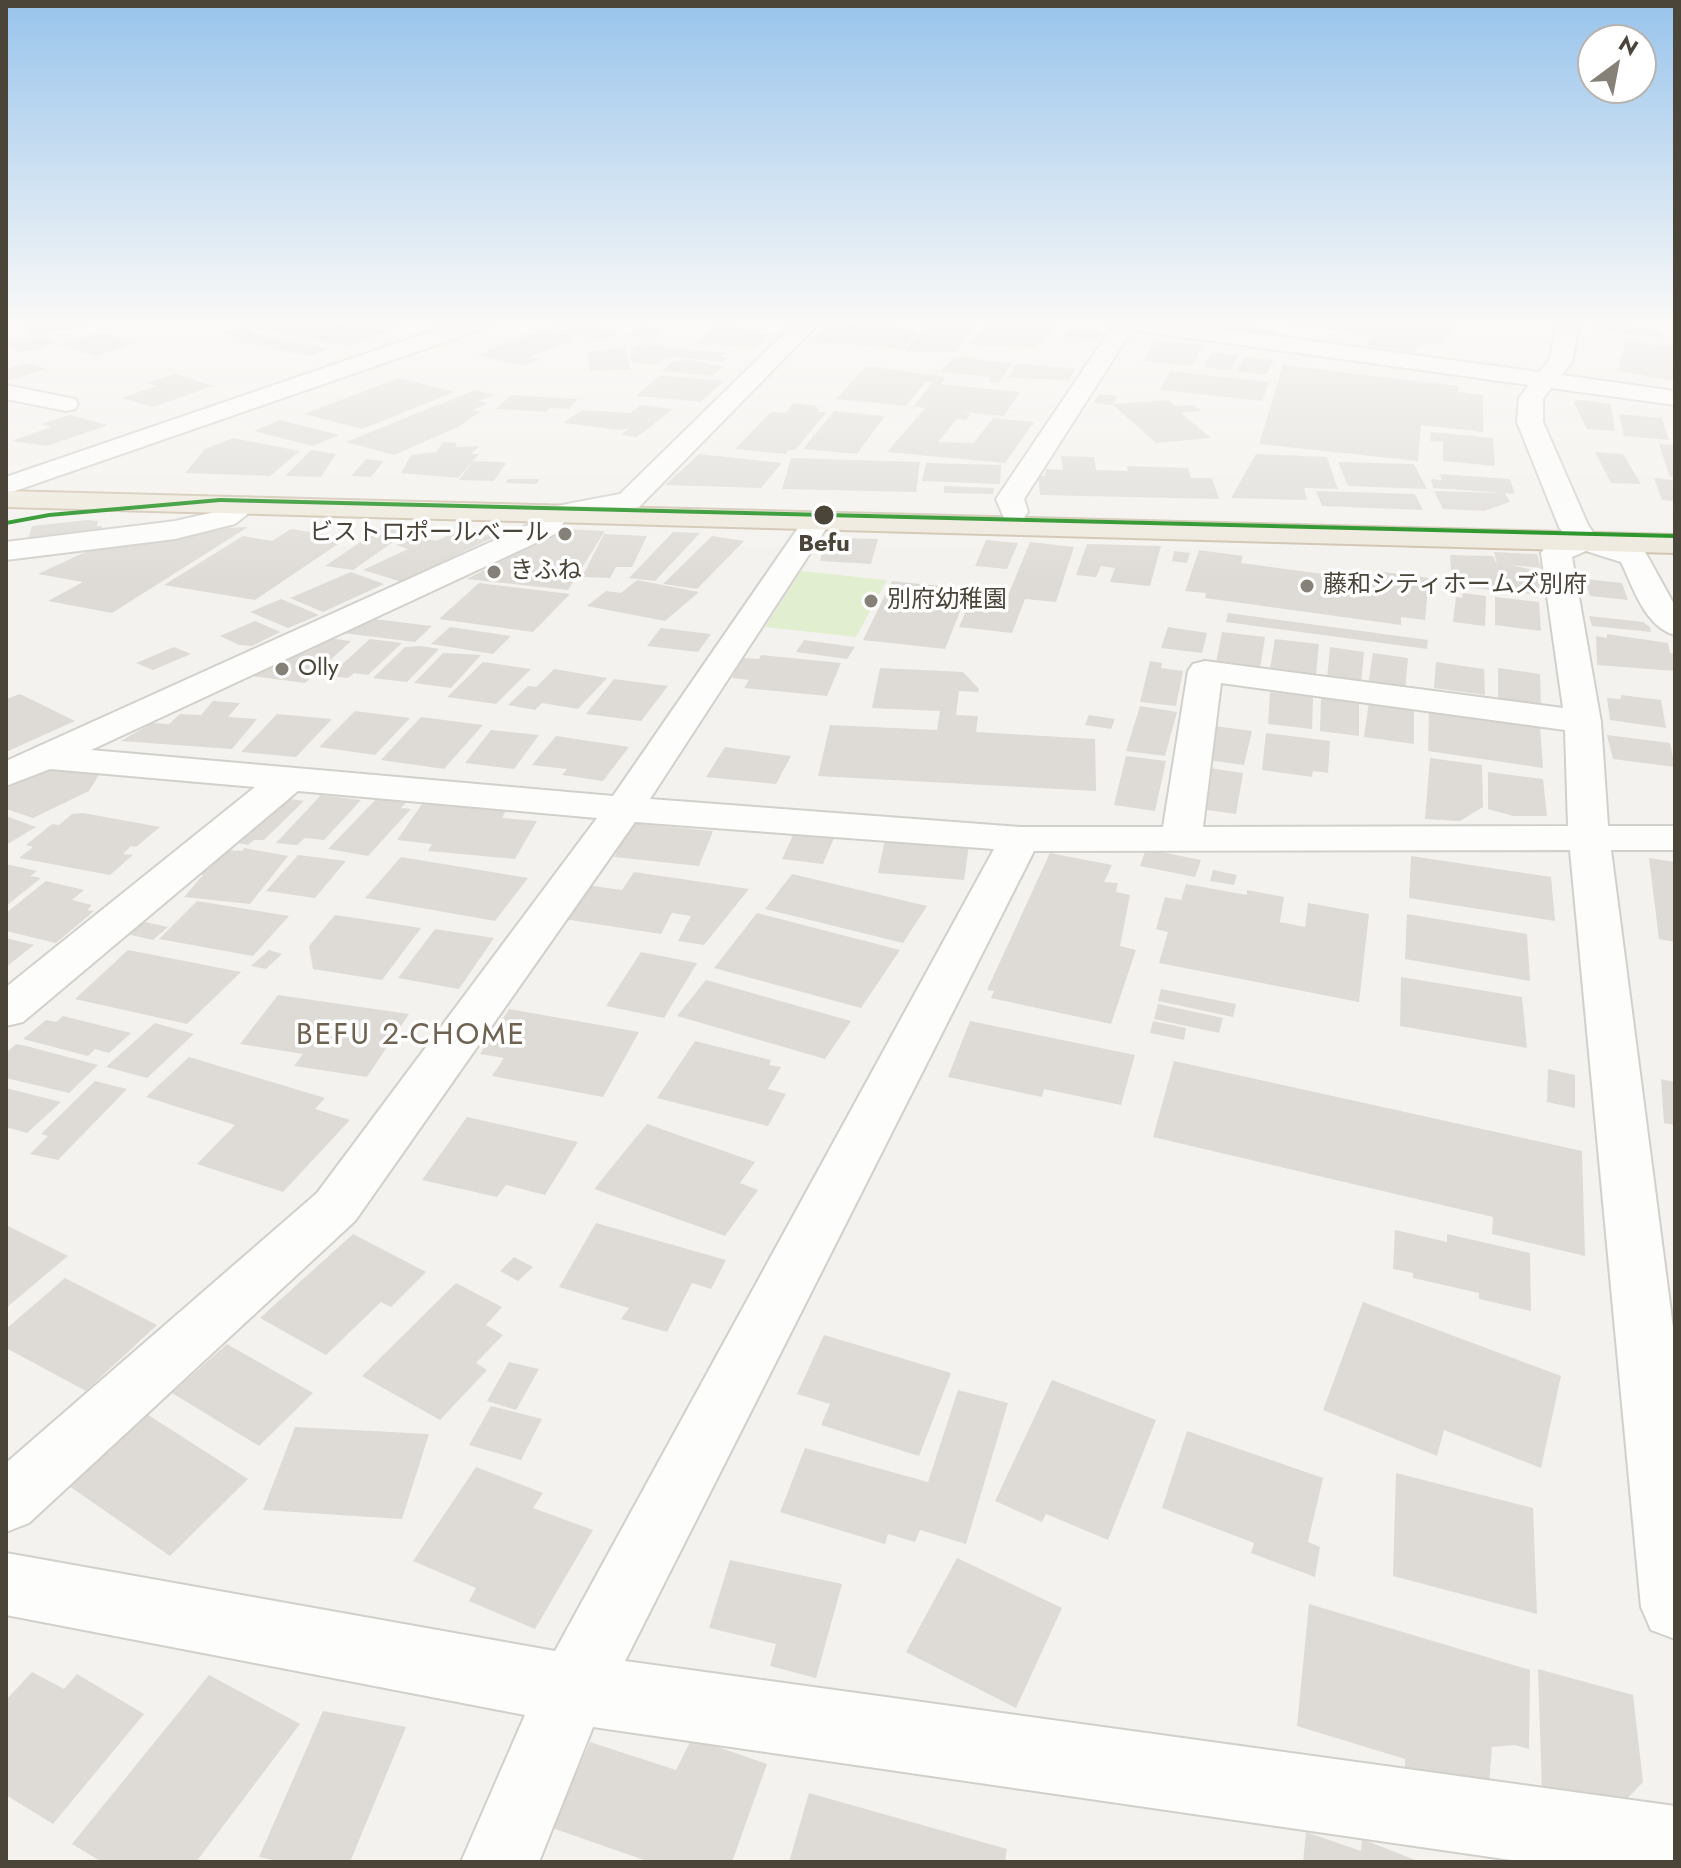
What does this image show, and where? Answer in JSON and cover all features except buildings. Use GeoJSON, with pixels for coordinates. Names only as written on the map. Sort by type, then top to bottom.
{"type":"FeatureCollection","features":[{"type":"Feature","properties":{"kind":"highway"},"geometry":{"type":"LineString","coordinates":[[6,486],[1014,512],[1580,534],[1675,544]]}},
{"type":"Feature","properties":{"kind":"highway"},"geometry":{"type":"LineString","coordinates":[[6,499],[817,521],[1580,534],[1675,530]]}},
{"type":"Feature","properties":{"kind":"street"},"geometry":{"type":"LineString","coordinates":[[6,486],[231,408]]}},
{"type":"Feature","properties":{"kind":"street"},"geometry":{"type":"LineString","coordinates":[[6,775],[545,528],[556,514],[629,501],[722,408]]}},
{"type":"Feature","properties":{"kind":"street"},"geometry":{"type":"LineString","coordinates":[[1014,512],[1010,499],[1066,408]]}},
{"type":"Feature","properties":{"kind":"street"},"geometry":{"type":"LineString","coordinates":[[1531,408],[1530,422],[1580,534],[1633,556],[1661,610],[1675,625]]}},
{"type":"Feature","properties":{"kind":"street"},"geometry":{"type":"LineString","coordinates":[[6,551],[175,530],[225,518],[245,505]]}},
{"type":"Feature","properties":{"kind":"street"},"geometry":{"type":"LineString","coordinates":[[6,1503],[336,1207],[624,809],[817,521]]}},
{"type":"Feature","properties":{"kind":"street"},"geometry":{"type":"LineString","coordinates":[[1580,534],[1556,553],[1583,722],[1589,836],[1660,1343],[1675,1607]]}},
{"type":"Feature","properties":{"kind":"street"},"geometry":{"type":"LineString","coordinates":[[1181,838],[1205,671],[1583,722]]}},
{"type":"Feature","properties":{"kind":"street"},"geometry":{"type":"LineString","coordinates":[[44,757],[624,809],[1020,839],[1675,838]]}},
{"type":"Feature","properties":{"kind":"street"},"geometry":{"type":"LineString","coordinates":[[6,1011],[289,779]]}},
{"type":"Feature","properties":{"kind":"street"},"geometry":{"type":"LineString","coordinates":[[500,1862],[573,1689],[1020,839]]}},
{"type":"Feature","properties":{"kind":"street"},"geometry":{"type":"LineString","coordinates":[[6,1584],[573,1689],[1675,1845]]}},
{"type":"Feature","properties":{"kind":"green space"},"geometry":{"type":"Polygon","coordinates":[[[801,571],[887,580],[856,637],[765,627],[801,571]]]}},
{"type":"Feature","properties":{"kind":"transit line","name":"N"},"geometry":{"type":"LineString","coordinates":[[6,523],[49,515],[220,500],[1675,536]]}},
{"type":"Feature","properties":{"kind":"place","name":"Befu"},"geometry":{"type":"Point","coordinates":[824,515]}},
{"type":"Feature","properties":{"kind":"place","name":"ビストロポールべール"},"geometry":{"type":"Point","coordinates":[565,534]}},
{"type":"Feature","properties":{"kind":"place","name":"きふね"},"geometry":{"type":"Point","coordinates":[494,572]}},
{"type":"Feature","properties":{"kind":"place","name":"藤和シティホームズ別府"},"geometry":{"type":"Point","coordinates":[1307,586]}},
{"type":"Feature","properties":{"kind":"place","name":"別府幼稚園"},"geometry":{"type":"Point","coordinates":[871,601]}},
{"type":"Feature","properties":{"kind":"place","name":"Olly"},"geometry":{"type":"Point","coordinates":[282,669]}},
{"type":"Feature","properties":{"kind":"district","name":"BEFU 2-CHOME"},"geometry":{"type":"Point","coordinates":[411,1037]}}]}
